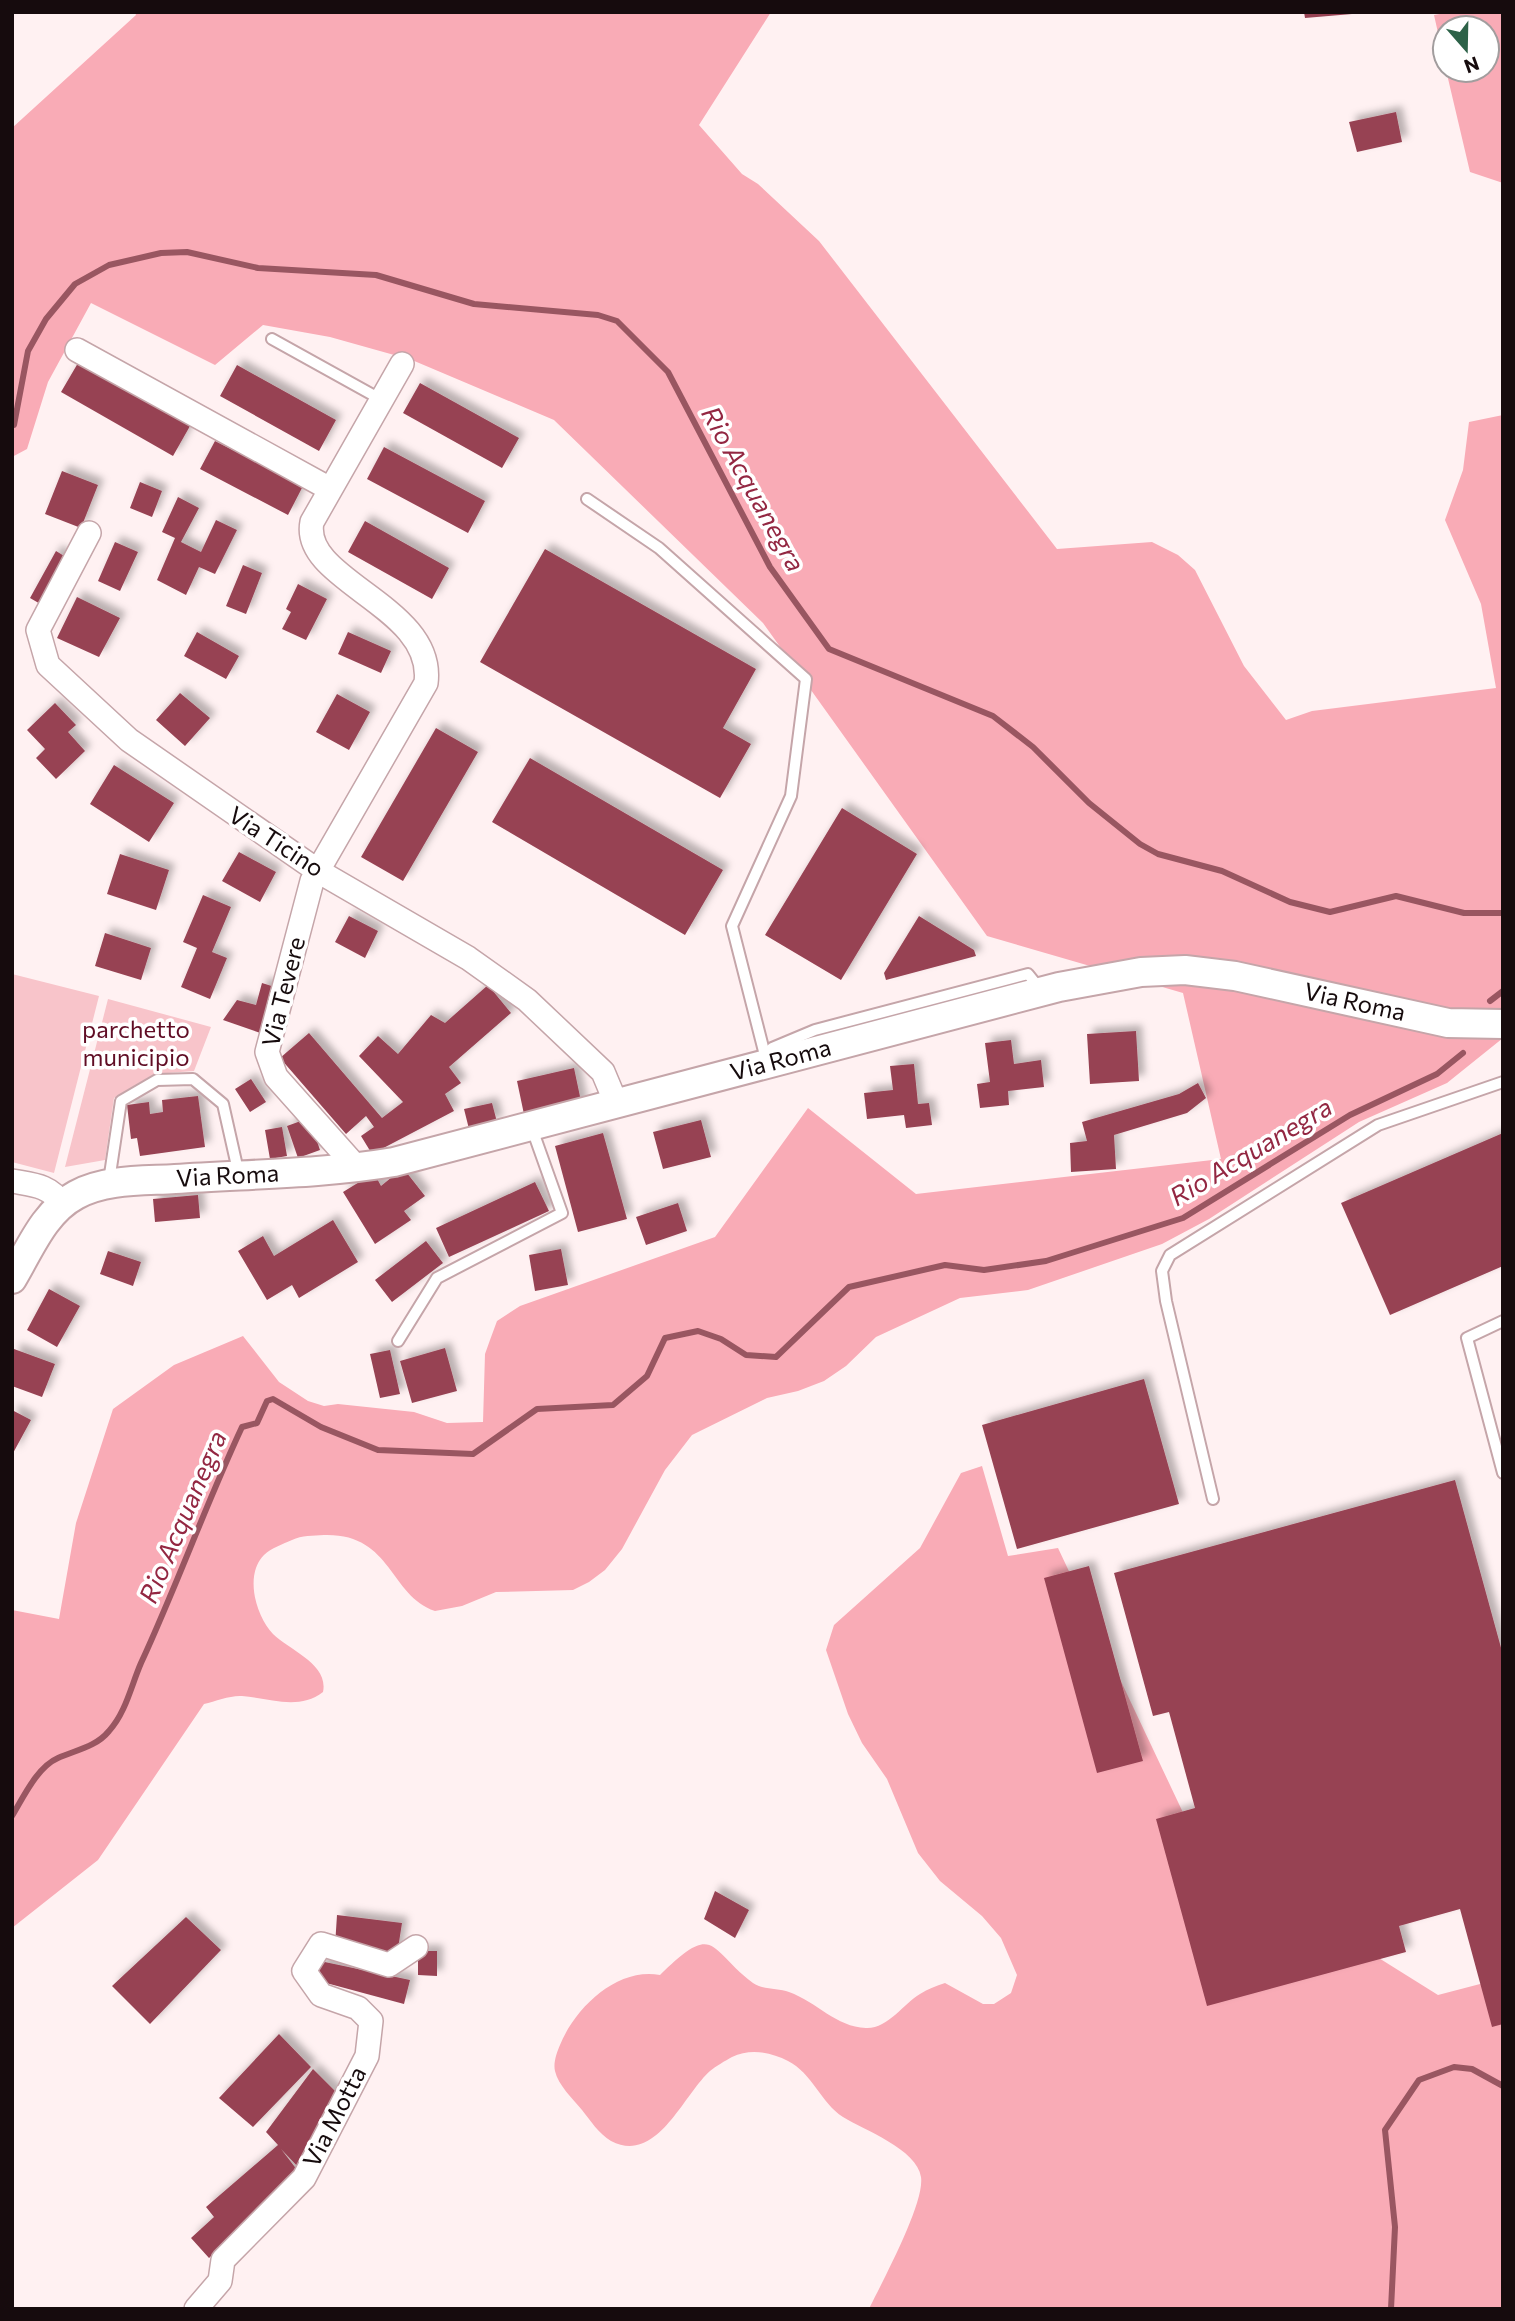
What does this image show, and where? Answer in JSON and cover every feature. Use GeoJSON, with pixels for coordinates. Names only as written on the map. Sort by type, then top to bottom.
{"type":"FeatureCollection","features":[{"type":"Feature","properties":{"kind":"street"},"geometry":{"type":"LineString","coordinates":[[77,350],[330,489]]}},
{"type":"Feature","properties":{"kind":"street"},"geometry":{"type":"LineString","coordinates":[[318,871],[426,683],[428,671],[419,644],[411,631],[319,555],[310,534],[312,522],[402,365]]}},
{"type":"Feature","properties":{"kind":"street","name":"Via Ticino"},"geometry":{"type":"LineString","coordinates":[[89,533],[38,629],[48,664],[129,740],[318,871],[468,958],[527,1000],[603,1072],[616,1103]]}},
{"type":"Feature","properties":{"kind":"street","name":"Via Tevere"},"geometry":{"type":"LineString","coordinates":[[318,871],[312,881],[270,1042],[268,1061],[276,1077],[350,1160],[353,1168]]}},
{"type":"Feature","properties":{"kind":"street","name":"Via Roma"},"geometry":{"type":"LineString","coordinates":[[62,1204],[76,1195],[109,1184],[353,1168],[394,1162],[1041,991],[1141,972],[1185,970],[1236,976],[1448,1023],[1503,1024]]}},
{"type":"Feature","properties":{"kind":"street"},"geometry":{"type":"LineString","coordinates":[[12,1181],[46,1187],[62,1204],[47,1218],[12,1279]]}},
{"type":"Feature","properties":{"kind":"street","name":"Via Motta"},"geometry":{"type":"LineString","coordinates":[[196,2309],[220,2281],[223,2260],[304,2178],[367,2056],[371,2021],[358,2008],[321,1995],[304,1971],[321,1944],[389,1965],[416,1947]]}},
{"type":"Feature","properties":{"kind":"lane"},"geometry":{"type":"LineString","coordinates":[[272,339],[382,400]]}},
{"type":"Feature","properties":{"kind":"lane"},"geometry":{"type":"LineString","coordinates":[[587,499],[659,548],[806,679],[791,796],[732,926],[767,1063]]}},
{"type":"Feature","properties":{"kind":"lane"},"geometry":{"type":"LineString","coordinates":[[109,1184],[121,1101],[157,1080],[193,1079],[223,1104],[239,1175]]}},
{"type":"Feature","properties":{"kind":"lane"},"geometry":{"type":"LineString","coordinates":[[1213,1499],[1166,1301],[1162,1271],[1170,1255],[1378,1125],[1503,1082]]}},
{"type":"Feature","properties":{"kind":"lane"},"geometry":{"type":"LineString","coordinates":[[398,1341],[438,1278],[562,1213],[531,1126]]}},
{"type":"Feature","properties":{"kind":"lane"},"geometry":{"type":"LineString","coordinates":[[1503,1321],[1467,1338],[1503,1473]]}},
{"type":"Feature","properties":{"kind":"green space"},"geometry":{"type":"Polygon","coordinates":[[[12,974],[99,996],[54,1173],[12,1162],[12,974]]]}},
{"type":"Feature","properties":{"kind":"green space","name":"parchetto municipio"},"geometry":{"type":"Polygon","coordinates":[[[108,999],[211,1027],[194,1071],[154,1074],[114,1098],[105,1160],[65,1167],[108,999]]]}},
{"type":"Feature","properties":{"kind":"shaded area"},"geometry":{"type":"Polygon","coordinates":[[[135,12],[771,12],[699,125],[742,174],[758,184],[819,241],[1057,549],[1152,542],[1178,555],[1195,570],[1244,666],[1286,720],[1312,711],[1496,688],[1481,604],[1445,520],[1463,470],[1469,422],[1503,415],[1503,1038],[1447,1083],[1359,1122],[1209,1219],[1162,1244],[1028,1290],[960,1298],[876,1337],[846,1366],[824,1381],[798,1391],[767,1398],[692,1435],[665,1470],[622,1549],[605,1570],[573,1590],[496,1592],[462,1606],[435,1611],[408,1592],[377,1554],[364,1544],[346,1537],[304,1536],[270,1550],[258,1563],[255,1573],[257,1606],[273,1634],[306,1658],[320,1673],[323,1692],[304,1701],[284,1702],[238,1696],[204,1704],[98,1860],[12,1928],[12,1610],[59,1619],[76,1523],[113,1409],[174,1365],[243,1336],[279,1382],[308,1401],[324,1406],[338,1404],[414,1412],[447,1423],[483,1422],[485,1354],[497,1321],[520,1306],[715,1237],[808,1108],[916,1194],[1221,1159],[1183,993],[987,936],[763,623],[554,420],[412,360],[330,337],[263,325],[215,365],[91,303],[48,382],[27,449],[12,457],[12,128],[136,15],[135,12]]]}},
{"type":"Feature","properties":{"kind":"shaded area"},"geometry":{"type":"Polygon","coordinates":[[[1503,12],[1503,183],[1470,172],[1449,84],[1501,84],[1501,14],[1440,14],[1503,12]]]}},
{"type":"Feature","properties":{"kind":"shaded area"},"geometry":{"type":"Polygon","coordinates":[[[982,1466],[1008,1556],[1058,1548],[1238,1929],[1358,1945],[1438,1995],[1503,1978],[1503,2309],[869,2309],[910,2223],[921,2177],[917,2167],[900,2149],[835,2111],[796,2066],[768,2053],[746,2053],[732,2057],[710,2071],[668,2124],[655,2136],[642,2144],[627,2146],[611,2141],[603,2135],[559,2081],[555,2068],[558,2051],[567,2031],[587,2004],[613,1984],[628,1977],[660,1975],[678,1958],[702,1944],[719,1951],[753,1983],[799,1996],[836,2019],[855,2027],[881,2025],[920,1994],[945,1983],[983,2004],[994,2004],[1011,1993],[1017,1975],[1001,1938],[982,1916],[940,1881],[918,1853],[887,1779],[862,1743],[848,1714],[826,1650],[834,1625],[920,1548],[961,1473],[982,1466]]]}},
{"type":"Feature","properties":{"kind":"building"},"geometry":{"type":"Polygon","coordinates":[[[1304,12],[1352,12],[1352,14],[1305,18],[1304,12]]]}},
{"type":"Feature","properties":{"kind":"building"},"geometry":{"type":"Polygon","coordinates":[[[1396,112],[1402,142],[1357,152],[1349,122],[1396,112]]]}},
{"type":"Feature","properties":{"kind":"building"},"geometry":{"type":"Polygon","coordinates":[[[78,363],[190,426],[173,456],[61,392],[78,363]]]}},
{"type":"Feature","properties":{"kind":"building"},"geometry":{"type":"Polygon","coordinates":[[[237,365],[336,420],[319,451],[220,396],[237,365]]]}},
{"type":"Feature","properties":{"kind":"building"},"geometry":{"type":"Polygon","coordinates":[[[420,383],[519,438],[502,468],[403,413],[420,383]]]}},
{"type":"Feature","properties":{"kind":"building"},"geometry":{"type":"Polygon","coordinates":[[[215,441],[303,486],[288,515],[200,469],[215,441]]]}},
{"type":"Feature","properties":{"kind":"building"},"geometry":{"type":"Polygon","coordinates":[[[384,447],[485,501],[468,533],[367,479],[384,447]]]}},
{"type":"Feature","properties":{"kind":"building"},"geometry":{"type":"Polygon","coordinates":[[[62,471],[98,485],[81,528],[45,514],[62,471]]]}},
{"type":"Feature","properties":{"kind":"building"},"geometry":{"type":"Polygon","coordinates":[[[140,482],[162,491],[152,517],[130,508],[140,482]]]}},
{"type":"Feature","properties":{"kind":"building"},"geometry":{"type":"Polygon","coordinates":[[[178,497],[199,508],[181,542],[201,552],[216,520],[237,530],[215,574],[199,567],[186,595],[157,580],[175,538],[162,532],[178,497]]]}},
{"type":"Feature","properties":{"kind":"building"},"geometry":{"type":"Polygon","coordinates":[[[365,521],[449,568],[432,599],[348,552],[365,521]]]}},
{"type":"Feature","properties":{"kind":"building"},"geometry":{"type":"Polygon","coordinates":[[[115,542],[138,552],[120,591],[98,581],[115,542]]]}},
{"type":"Feature","properties":{"kind":"building"},"geometry":{"type":"Polygon","coordinates":[[[545,549],[756,669],[723,728],[751,744],[720,798],[480,662],[545,549]]]}},
{"type":"Feature","properties":{"kind":"building"},"geometry":{"type":"Polygon","coordinates":[[[56,551],[74,562],[49,609],[30,598],[56,551]]]}},
{"type":"Feature","properties":{"kind":"building"},"geometry":{"type":"Polygon","coordinates":[[[243,565],[262,573],[246,614],[226,606],[243,565]]]}},
{"type":"Feature","properties":{"kind":"building"},"geometry":{"type":"Polygon","coordinates":[[[298,584],[327,599],[306,640],[282,629],[291,612],[286,609],[298,584]]]}},
{"type":"Feature","properties":{"kind":"building"},"geometry":{"type":"Polygon","coordinates":[[[77,597],[120,618],[99,657],[57,638],[77,597]]]}},
{"type":"Feature","properties":{"kind":"building"},"geometry":{"type":"Polygon","coordinates":[[[197,632],[239,656],[226,679],[184,656],[197,632]]]}},
{"type":"Feature","properties":{"kind":"building"},"geometry":{"type":"Polygon","coordinates":[[[348,632],[391,651],[381,673],[338,654],[348,632]]]}},
{"type":"Feature","properties":{"kind":"building"},"geometry":{"type":"Polygon","coordinates":[[[180,693],[210,718],[185,746],[156,720],[180,693]]]}},
{"type":"Feature","properties":{"kind":"building"},"geometry":{"type":"Polygon","coordinates":[[[337,694],[370,712],[349,750],[316,732],[337,694]]]}},
{"type":"Feature","properties":{"kind":"building"},"geometry":{"type":"Polygon","coordinates":[[[55,703],[76,725],[68,732],[85,751],[56,779],[36,758],[45,749],[27,730],[55,703]]]}},
{"type":"Feature","properties":{"kind":"building"},"geometry":{"type":"Polygon","coordinates":[[[436,728],[478,752],[403,881],[361,857],[436,728]]]}},
{"type":"Feature","properties":{"kind":"building"},"geometry":{"type":"Polygon","coordinates":[[[530,758],[723,870],[685,935],[492,822],[530,758]]]}},
{"type":"Feature","properties":{"kind":"building"},"geometry":{"type":"Polygon","coordinates":[[[114,765],[174,803],[149,842],[90,804],[114,765]]]}},
{"type":"Feature","properties":{"kind":"building"},"geometry":{"type":"Polygon","coordinates":[[[842,808],[917,854],[841,980],[765,935],[842,808]]]}},
{"type":"Feature","properties":{"kind":"building"},"geometry":{"type":"Polygon","coordinates":[[[239,852],[276,872],[260,902],[222,881],[239,852]]]}},
{"type":"Feature","properties":{"kind":"building"},"geometry":{"type":"Polygon","coordinates":[[[120,854],[169,870],[156,910],[107,894],[120,854]]]}},
{"type":"Feature","properties":{"kind":"building"},"geometry":{"type":"Polygon","coordinates":[[[203,895],[231,907],[212,952],[227,958],[210,999],[181,987],[197,948],[183,942],[203,895]]]}},
{"type":"Feature","properties":{"kind":"building"},"geometry":{"type":"Polygon","coordinates":[[[349,916],[378,931],[365,958],[335,942],[349,916]]]}},
{"type":"Feature","properties":{"kind":"building"},"geometry":{"type":"Polygon","coordinates":[[[919,916],[974,950],[976,956],[886,980],[884,973],[919,916]]]}},
{"type":"Feature","properties":{"kind":"building"},"geometry":{"type":"Polygon","coordinates":[[[105,933],[151,948],[141,980],[95,966],[105,933]]]}},
{"type":"Feature","properties":{"kind":"building"},"geometry":{"type":"Polygon","coordinates":[[[262,983],[278,988],[266,1035],[223,1020],[237,1000],[256,1005],[262,983]]]}},
{"type":"Feature","properties":{"kind":"building"},"geometry":{"type":"Polygon","coordinates":[[[488,985],[511,1013],[449,1067],[461,1083],[445,1094],[454,1111],[372,1154],[361,1136],[374,1127],[366,1116],[346,1134],[280,1058],[309,1033],[382,1118],[403,1102],[359,1056],[378,1036],[398,1054],[431,1015],[445,1023],[488,985]]]}},
{"type":"Feature","properties":{"kind":"building"},"geometry":{"type":"Polygon","coordinates":[[[1136,1031],[1139,1081],[1090,1084],[1087,1034],[1136,1031]]]}},
{"type":"Feature","properties":{"kind":"building"},"geometry":{"type":"Polygon","coordinates":[[[1011,1040],[1014,1064],[1041,1060],[1044,1087],[1008,1091],[1009,1105],[980,1108],[977,1084],[990,1082],[985,1043],[1011,1040]]]}},
{"type":"Feature","properties":{"kind":"building"},"geometry":{"type":"Polygon","coordinates":[[[914,1064],[918,1104],[929,1103],[932,1125],[906,1128],[904,1115],[867,1119],[864,1093],[893,1090],[890,1066],[914,1064]]]}},
{"type":"Feature","properties":{"kind":"building"},"geometry":{"type":"Polygon","coordinates":[[[574,1068],[582,1106],[525,1119],[517,1081],[574,1068]]]}},
{"type":"Feature","properties":{"kind":"building"},"geometry":{"type":"Polygon","coordinates":[[[251,1079],[266,1102],[250,1112],[235,1089],[251,1079]]]}},
{"type":"Feature","properties":{"kind":"building"},"geometry":{"type":"Polygon","coordinates":[[[1198,1083],[1206,1098],[1187,1113],[1114,1135],[1116,1169],[1071,1172],[1070,1143],[1087,1141],[1082,1122],[1179,1094],[1198,1083]]]}},
{"type":"Feature","properties":{"kind":"building"},"geometry":{"type":"Polygon","coordinates":[[[198,1096],[205,1147],[140,1156],[137,1138],[131,1139],[127,1105],[149,1102],[150,1114],[163,1112],[162,1100],[198,1096]]]}},
{"type":"Feature","properties":{"kind":"building"},"geometry":{"type":"Polygon","coordinates":[[[492,1103],[497,1122],[469,1129],[464,1109],[492,1103]]]}},
{"type":"Feature","properties":{"kind":"building"},"geometry":{"type":"Polygon","coordinates":[[[309,1118],[320,1150],[298,1158],[287,1126],[309,1118]]]}},
{"type":"Feature","properties":{"kind":"building"},"geometry":{"type":"Polygon","coordinates":[[[701,1120],[711,1157],[663,1169],[653,1132],[701,1120]]]}},
{"type":"Feature","properties":{"kind":"building"},"geometry":{"type":"Polygon","coordinates":[[[282,1127],[287,1156],[270,1159],[265,1130],[282,1127]]]}},
{"type":"Feature","properties":{"kind":"building"},"geometry":{"type":"Polygon","coordinates":[[[603,1133],[627,1219],[578,1232],[555,1146],[603,1133]]]}},
{"type":"Feature","properties":{"kind":"building"},"geometry":{"type":"Polygon","coordinates":[[[1503,1133],[1503,1266],[1390,1315],[1341,1203],[1503,1133]]]}},
{"type":"Feature","properties":{"kind":"building"},"geometry":{"type":"Polygon","coordinates":[[[403,1168],[425,1196],[404,1211],[411,1220],[375,1244],[343,1192],[374,1173],[381,1186],[403,1168]]]}},
{"type":"Feature","properties":{"kind":"building"},"geometry":{"type":"Polygon","coordinates":[[[535,1182],[549,1211],[449,1257],[436,1228],[535,1182]]]}},
{"type":"Feature","properties":{"kind":"building"},"geometry":{"type":"Polygon","coordinates":[[[198,1195],[200,1218],[155,1222],[153,1199],[198,1195]]]}},
{"type":"Feature","properties":{"kind":"building"},"geometry":{"type":"Polygon","coordinates":[[[678,1203],[687,1231],[646,1245],[636,1217],[678,1203]]]}},
{"type":"Feature","properties":{"kind":"building"},"geometry":{"type":"Polygon","coordinates":[[[333,1220],[358,1262],[299,1298],[292,1285],[267,1300],[238,1251],[263,1236],[274,1256],[333,1220]]]}},
{"type":"Feature","properties":{"kind":"building"},"geometry":{"type":"Polygon","coordinates":[[[426,1241],[443,1263],[392,1302],[375,1280],[426,1241]]]}},
{"type":"Feature","properties":{"kind":"building"},"geometry":{"type":"Polygon","coordinates":[[[561,1249],[568,1285],[535,1291],[529,1255],[561,1249]]]}},
{"type":"Feature","properties":{"kind":"building"},"geometry":{"type":"Polygon","coordinates":[[[108,1251],[141,1262],[133,1286],[100,1274],[108,1251]]]}},
{"type":"Feature","properties":{"kind":"building"},"geometry":{"type":"Polygon","coordinates":[[[49,1289],[80,1306],[57,1347],[27,1330],[49,1289]]]}},
{"type":"Feature","properties":{"kind":"building"},"geometry":{"type":"Polygon","coordinates":[[[445,1348],[457,1391],[412,1403],[400,1361],[445,1348]]]}},
{"type":"Feature","properties":{"kind":"building"},"geometry":{"type":"Polygon","coordinates":[[[14,1349],[55,1364],[42,1397],[12,1386],[14,1349]]]}},
{"type":"Feature","properties":{"kind":"building"},"geometry":{"type":"Polygon","coordinates":[[[390,1350],[400,1394],[380,1398],[370,1354],[390,1350]]]}},
{"type":"Feature","properties":{"kind":"building"},"geometry":{"type":"Polygon","coordinates":[[[1144,1379],[1179,1504],[1017,1549],[982,1425],[1144,1379]]]}},
{"type":"Feature","properties":{"kind":"building"},"geometry":{"type":"Polygon","coordinates":[[[12,1410],[31,1420],[12,1455],[12,1410]]]}},
{"type":"Feature","properties":{"kind":"building"},"geometry":{"type":"Polygon","coordinates":[[[1455,1480],[1503,1655],[1503,2024],[1492,2027],[1460,1909],[1399,1926],[1406,1952],[1207,2006],[1156,1819],[1195,1808],[1169,1712],[1153,1716],[1114,1573],[1455,1480]]]}},
{"type":"Feature","properties":{"kind":"building"},"geometry":{"type":"Polygon","coordinates":[[[1089,1566],[1143,1761],[1097,1773],[1044,1578],[1089,1566]]]}},
{"type":"Feature","properties":{"kind":"building"},"geometry":{"type":"Polygon","coordinates":[[[715,1891],[749,1910],[735,1938],[704,1919],[715,1891]]]}},
{"type":"Feature","properties":{"kind":"building"},"geometry":{"type":"Polygon","coordinates":[[[337,1915],[402,1923],[397,1955],[335,1946],[337,1915]]]}},
{"type":"Feature","properties":{"kind":"building"},"geometry":{"type":"Polygon","coordinates":[[[186,1917],[221,1950],[150,2024],[112,1986],[186,1917]]]}},
{"type":"Feature","properties":{"kind":"building"},"geometry":{"type":"Polygon","coordinates":[[[418,1951],[437,1951],[437,1976],[418,1975],[418,1951]]]}},
{"type":"Feature","properties":{"kind":"building"},"geometry":{"type":"Polygon","coordinates":[[[320,1961],[410,1980],[404,2004],[315,1980],[320,1961]]]}},
{"type":"Feature","properties":{"kind":"building"},"geometry":{"type":"Polygon","coordinates":[[[279,2034],[311,2067],[253,2127],[219,2098],[279,2034]]]}},
{"type":"Feature","properties":{"kind":"building"},"geometry":{"type":"Polygon","coordinates":[[[313,2069],[341,2097],[300,2169],[281,2149],[301,2175],[209,2258],[191,2238],[214,2217],[206,2207],[278,2145],[266,2132],[313,2069]]]}},
{"type":"Feature","properties":{"kind":"waterway","name":"Rio Acquanegra"},"geometry":{"type":"LineString","coordinates":[[14,425],[28,351],[46,319],[75,284],[109,265],[161,253],[187,252],[258,268],[376,275],[474,304],[598,315],[617,321],[668,372],[770,567],[829,649],[993,716],[1033,747],[1089,803],[1140,844],[1158,854],[1222,871],[1290,902],[1330,912],[1396,896],[1464,913],[1503,913]]}},
{"type":"Feature","properties":{"kind":"waterway","name":"Rio Acquanegra"},"geometry":{"type":"LineString","coordinates":[[1490,1001],[1503,991]]}},
{"type":"Feature","properties":{"kind":"waterway","name":"Rio Acquanegra"},"geometry":{"type":"LineString","coordinates":[[12,1816],[31,1784],[50,1762],[98,1741],[120,1716],[242,1427],[257,1423],[267,1401],[273,1399],[321,1427],[378,1450],[473,1454],[537,1409],[613,1405],[647,1376],[665,1338],[698,1331],[721,1339],[746,1355],[776,1357],[849,1287],[945,1265],[984,1270],[1046,1261],[1183,1218],[1350,1115],[1437,1074],[1463,1053]]}},
{"type":"Feature","properties":{"kind":"waterway"},"geometry":{"type":"LineString","coordinates":[[1391,2309],[1395,2227],[1385,2130],[1419,2080],[1454,2067],[1472,2069],[1503,2086]]}}]}
